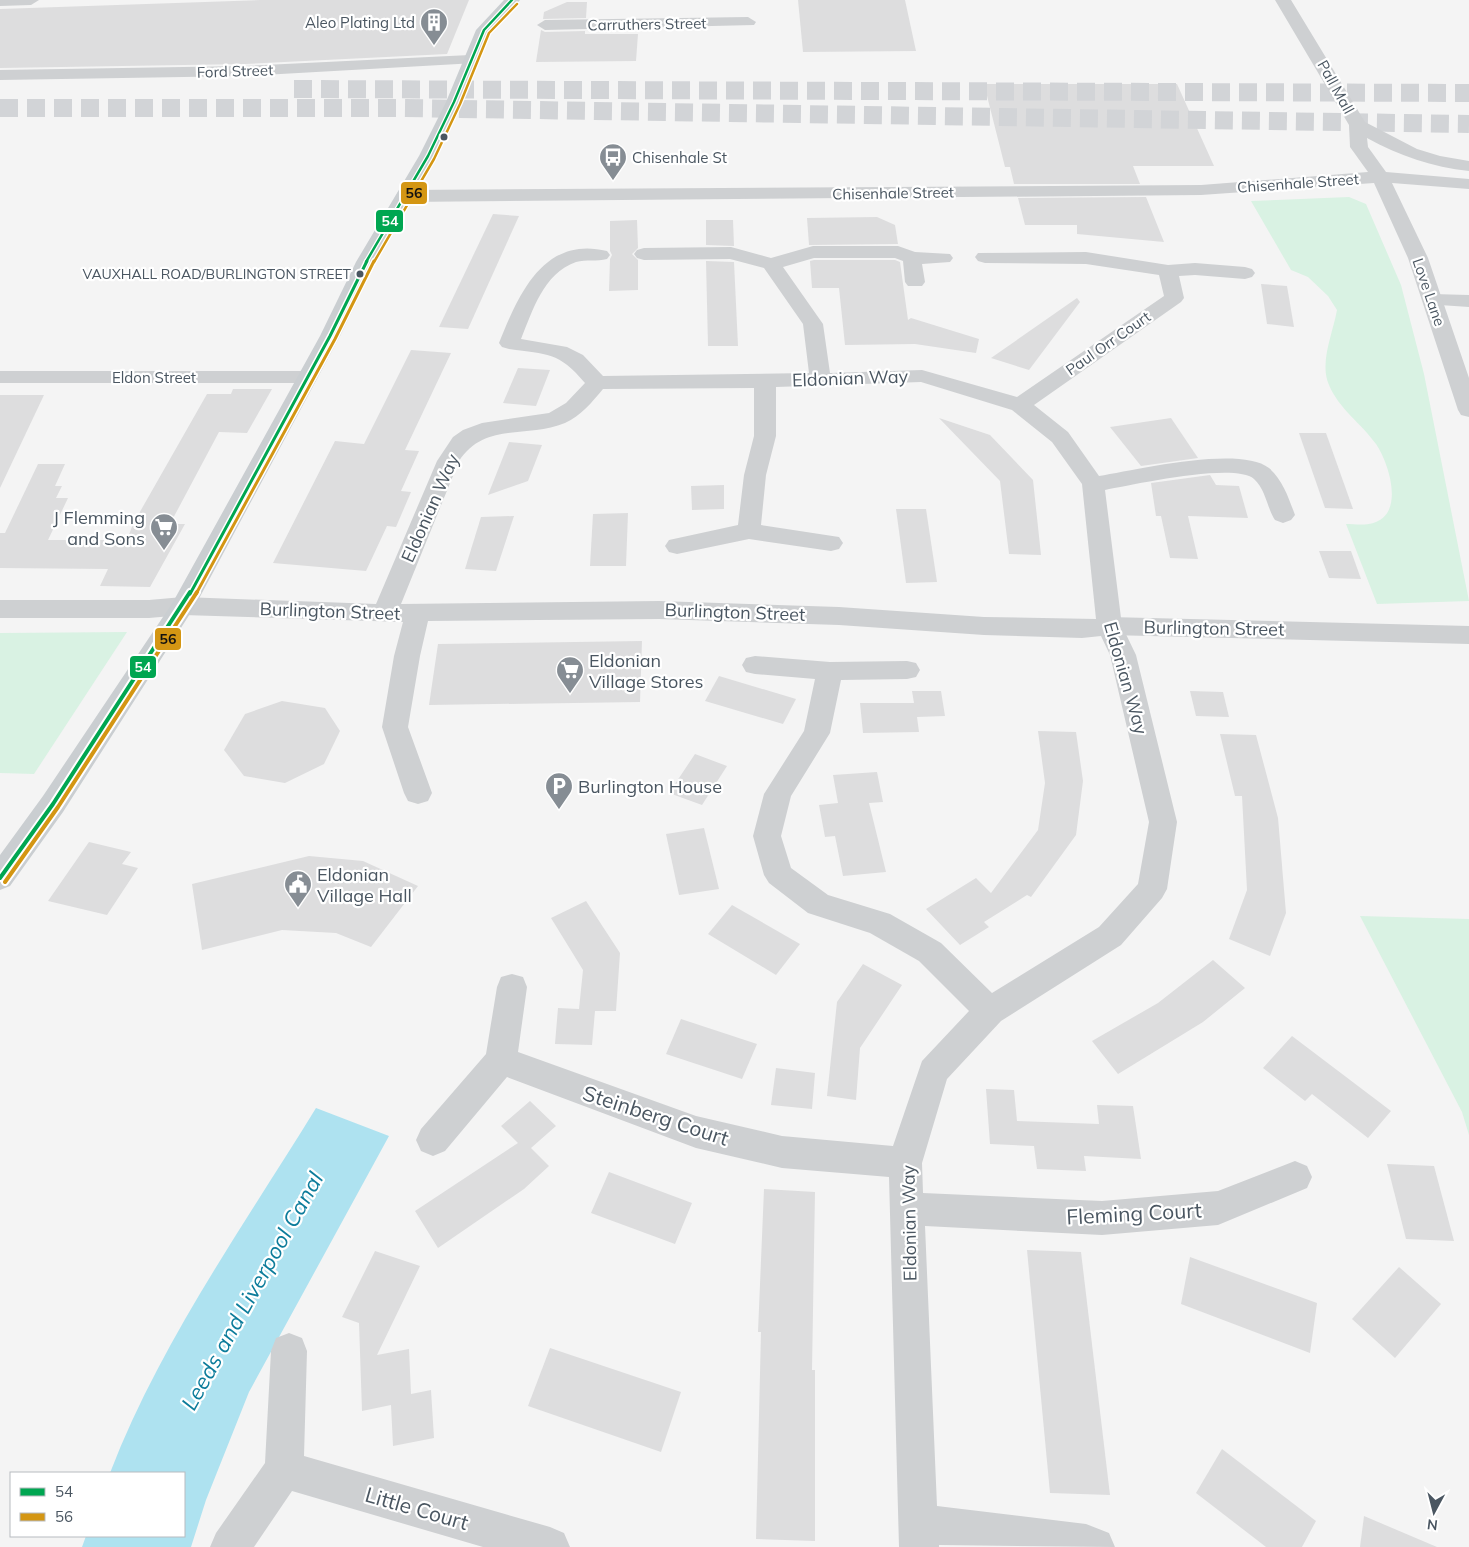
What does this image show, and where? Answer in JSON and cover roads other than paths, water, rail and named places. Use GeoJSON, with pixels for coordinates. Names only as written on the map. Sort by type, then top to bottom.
{"type":"FeatureCollection","features":[{"type":"Feature","properties":{"kind":"main road"},"geometry":{"type":"LineString","coordinates":[[0,878],[53,804],[183,606],[307,377],[366,262],[446,121],[484,30],[512,0]]}},
{"type":"Feature","properties":{"kind":"street"},"geometry":{"type":"LineString","coordinates":[[0,1],[31,0]]}},
{"type":"Feature","properties":{"kind":"street","name":"Pall Mall"},"geometry":{"type":"LineString","coordinates":[[1283,0],[1312,45],[1358,126],[1359,147],[1380,177]]}},
{"type":"Feature","properties":{"kind":"street","name":"Carruthers Street"},"geometry":{"type":"LineString","coordinates":[[545,26],[705,15],[748,22]]}},
{"type":"Feature","properties":{"kind":"street","name":"Ford Street"},"geometry":{"type":"LineString","coordinates":[[0,74],[245,71],[470,60]]}},
{"type":"Feature","properties":{"kind":"street"},"geometry":{"type":"LineString","coordinates":[[1358,126],[1405,152],[1445,164],[1469,166]]}},
{"type":"Feature","properties":{"kind":"street","name":"Chisenhale Street"},"geometry":{"type":"LineString","coordinates":[[405,196],[1201,190],[1380,177],[1469,184]]}},
{"type":"Feature","properties":{"kind":"street","name":"Love Lane"},"geometry":{"type":"LineString","coordinates":[[1380,177],[1418,258],[1469,410]]}},
{"type":"Feature","properties":{"kind":"street"},"geometry":{"type":"LineString","coordinates":[[985,257],[1018,248],[1168,271],[1194,269],[1245,273]]}},
{"type":"Feature","properties":{"kind":"street"},"geometry":{"type":"LineString","coordinates":[[644,254],[670,263],[731,253],[771,264],[813,252],[898,252],[912,258],[943,258]]}},
{"type":"Feature","properties":{"kind":"street"},"geometry":{"type":"LineString","coordinates":[[597,383],[576,359],[560,351],[509,342],[533,286],[543,274],[573,257],[600,255]]}},
{"type":"Feature","properties":{"kind":"street"},"geometry":{"type":"LineString","coordinates":[[912,258],[915,282]]}},
{"type":"Feature","properties":{"kind":"street"},"geometry":{"type":"LineString","coordinates":[[771,264],[813,324],[820,380]]}},
{"type":"Feature","properties":{"kind":"street","name":"Paul Orr Court"},"geometry":{"type":"LineString","coordinates":[[1020,405],[1174,298],[1168,271]]}},
{"type":"Feature","properties":{"kind":"street"},"geometry":{"type":"LineString","coordinates":[[1432,300],[1469,301]]}},
{"type":"Feature","properties":{"kind":"street","name":"Eldonian Way"},"geometry":{"type":"LineString","coordinates":[[385,613],[448,461],[461,442],[491,428],[539,423],[556,418],[570,410],[597,383],[820,380],[922,376],[1020,405],[1060,437],[1093,484],[1109,626],[1123,655],[1163,822],[1152,889],[1110,936],[990,1011],[933,1071],[905,1163],[919,1535]]}},
{"type":"Feature","properties":{"kind":"street","name":"Eldon Street"},"geometry":{"type":"LineString","coordinates":[[0,377],[307,377]]}},
{"type":"Feature","properties":{"kind":"street"},"geometry":{"type":"LineString","coordinates":[[749,531],[755,475],[765,436],[765,381]]}},
{"type":"Feature","properties":{"kind":"street"},"geometry":{"type":"LineString","coordinates":[[1093,484],[1206,467],[1235,465],[1256,469],[1272,485],[1283,515]]}},
{"type":"Feature","properties":{"kind":"street"},"geometry":{"type":"LineString","coordinates":[[678,546],[749,531],[831,543]]}},
{"type":"Feature","properties":{"kind":"street","name":"Burlington Street"},"geometry":{"type":"LineString","coordinates":[[0,609],[150,609],[183,606],[385,613],[659,610],[839,616],[984,626],[1082,629],[1109,626],[1469,635]]}},
{"type":"Feature","properties":{"kind":"street"},"geometry":{"type":"LineString","coordinates":[[418,613],[395,727],[418,793]]}},
{"type":"Feature","properties":{"kind":"street"},"geometry":{"type":"LineString","coordinates":[[754,665],[830,671],[907,670]]}},
{"type":"Feature","properties":{"kind":"street"},"geometry":{"type":"LineString","coordinates":[[830,671],[817,733],[778,794],[767,836],[779,875],[818,904],[879,923],[930,952],[990,1011]]}},
{"type":"Feature","properties":{"kind":"street"},"geometry":{"type":"LineString","coordinates":[[433,1140],[501,1060],[512,987]]}},
{"type":"Feature","properties":{"kind":"street","name":"Steinberg Court"},"geometry":{"type":"LineString","coordinates":[[501,1060],[696,1132],[782,1152],[905,1163]]}},
{"type":"Feature","properties":{"kind":"street","name":"Fleming Court"},"geometry":{"type":"LineString","coordinates":[[907,1210],[1102,1218],[1218,1208],[1295,1177]]}},
{"type":"Feature","properties":{"kind":"street"},"geometry":{"type":"LineString","coordinates":[[230,1547],[284,1470],[289,1351]]}},
{"type":"Feature","properties":{"kind":"street","name":"Little Court"},"geometry":{"type":"LineString","coordinates":[[284,1470],[550,1547]]}},
{"type":"Feature","properties":{"kind":"street"},"geometry":{"type":"LineString","coordinates":[[919,1535],[1086,1544],[1095,1547]]}},
{"type":"Feature","properties":{"kind":"water","name":"Leeds and Liverpool Canal"},"geometry":{"type":"Polygon","coordinates":[[[316,1108],[389,1136],[249,1392],[206,1500],[191,1547],[82,1547],[86,1537],[185,1537],[185,1472],[110,1472],[130,1425],[153,1378],[204,1286],[316,1108]]]}},
{"type":"Feature","properties":{"kind":"tunnel"},"geometry":{"type":"LineString","coordinates":[[294,89],[1469,93]]}},
{"type":"Feature","properties":{"kind":"tunnel"},"geometry":{"type":"LineString","coordinates":[[0,108],[399,108],[1469,124]]}},
{"type":"Feature","properties":{"kind":"place","name":"Aleo Plating Ltd"},"geometry":{"type":"Point","coordinates":[434,46]}},
{"type":"Feature","properties":{"kind":"place","name":"Chisenhale St"},"geometry":{"type":"Point","coordinates":[613,181]}},
{"type":"Feature","properties":{"kind":"place","name":"VAUXHALL ROAD/BURLINGTON STREET"},"geometry":{"type":"Point","coordinates":[360,274]}},
{"type":"Feature","properties":{"kind":"place","name":"J Flemming and Sons"},"geometry":{"type":"Point","coordinates":[164,551]}},
{"type":"Feature","properties":{"kind":"place","name":"Eldonian Village Stores"},"geometry":{"type":"Point","coordinates":[570,694]}},
{"type":"Feature","properties":{"kind":"place","name":"Burlington House"},"geometry":{"type":"Point","coordinates":[559,810]}},
{"type":"Feature","properties":{"kind":"place","name":"Eldonian Village Hall"},"geometry":{"type":"Point","coordinates":[298,908]}}]}
